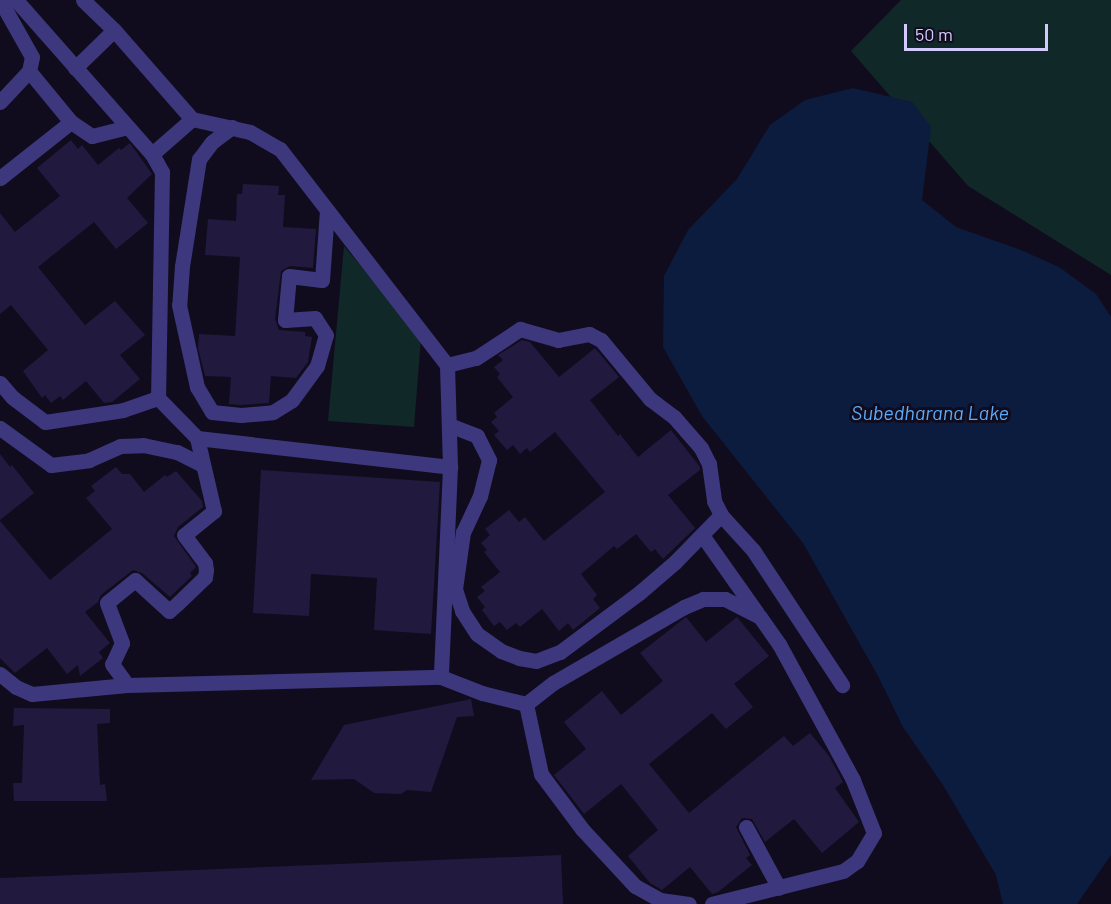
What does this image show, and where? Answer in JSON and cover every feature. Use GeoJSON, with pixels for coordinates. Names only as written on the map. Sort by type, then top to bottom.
{"type":"FeatureCollection","features":[{"type":"Feature","properties":{"kind":"street"},"geometry":{"type":"LineString","coordinates":[[0,0],[32,57],[29,72],[0,102]]}},
{"type":"Feature","properties":{"kind":"street"},"geometry":{"type":"LineString","coordinates":[[16,0],[152,154],[162,172],[158,398],[197,438],[214,511],[184,535],[205,563],[205,577],[169,611],[135,580],[107,603],[122,641],[112,664],[127,685]]}},
{"type":"Feature","properties":{"kind":"street"},"geometry":{"type":"LineString","coordinates":[[83,0],[114,30],[192,119],[250,132],[280,149],[447,365],[450,466],[441,677]]}},
{"type":"Feature","properties":{"kind":"street"},"geometry":{"type":"LineString","coordinates":[[75,68],[114,30]]}},
{"type":"Feature","properties":{"kind":"street"},"geometry":{"type":"LineString","coordinates":[[29,72],[71,122],[92,136],[128,127]]}},
{"type":"Feature","properties":{"kind":"street"},"geometry":{"type":"LineString","coordinates":[[152,154],[192,119]]}},
{"type":"Feature","properties":{"kind":"street"},"geometry":{"type":"LineString","coordinates":[[0,178],[71,122]]}},
{"type":"Feature","properties":{"kind":"street"},"geometry":{"type":"LineString","coordinates":[[232,127],[212,142],[200,159],[181,276],[179,305],[195,377],[203,401],[212,412],[241,415],[273,412],[292,400],[318,366],[326,335],[315,318],[285,320],[289,276],[322,280],[327,210]]}},
{"type":"Feature","properties":{"kind":"street"},"geometry":{"type":"LineString","coordinates":[[447,365],[476,358],[520,329],[558,340],[590,334],[601,340],[650,399],[674,417],[701,448],[709,464],[714,501],[721,515],[753,550],[842,685]]}},
{"type":"Feature","properties":{"kind":"street"},"geometry":{"type":"LineString","coordinates":[[0,383],[12,397],[45,422],[123,410],[158,398]]}},
{"type":"Feature","properties":{"kind":"street"},"geometry":{"type":"LineString","coordinates":[[449,425],[477,436],[489,460],[480,496],[463,532],[455,589],[462,611],[477,634],[501,651],[536,661],[560,652],[639,593],[721,515]]}},
{"type":"Feature","properties":{"kind":"street"},"geometry":{"type":"LineString","coordinates":[[0,428],[51,465],[89,460],[120,446],[143,445],[177,452],[203,465]]}},
{"type":"Feature","properties":{"kind":"street"},"geometry":{"type":"LineString","coordinates":[[197,438],[450,466]]}},
{"type":"Feature","properties":{"kind":"street"},"geometry":{"type":"LineString","coordinates":[[702,535],[779,644],[853,780],[874,833],[857,861],[843,871],[712,904]]}},
{"type":"Feature","properties":{"kind":"street"},"geometry":{"type":"LineString","coordinates":[[526,704],[553,683],[684,607],[704,599],[725,599],[760,617]]}},
{"type":"Feature","properties":{"kind":"street"},"geometry":{"type":"LineString","coordinates":[[0,674],[16,687],[32,694],[127,685],[441,677],[482,693],[526,704]]}},
{"type":"Feature","properties":{"kind":"street"},"geometry":{"type":"LineString","coordinates":[[526,704],[541,774],[582,829],[635,886],[660,900],[689,904]]}},
{"type":"Feature","properties":{"kind":"street"},"geometry":{"type":"LineString","coordinates":[[746,827],[779,888]]}},
{"type":"Feature","properties":{"kind":"green space"},"geometry":{"type":"Polygon","coordinates":[[[901,0],[1111,0],[1111,275],[968,186],[851,51],[901,0]]]}},
{"type":"Feature","properties":{"kind":"green space"},"geometry":{"type":"Polygon","coordinates":[[[344,246],[421,338],[414,427],[328,421],[344,246]]]}},
{"type":"Feature","properties":{"kind":"water","name":"Subedharana Lake"},"geometry":{"type":"Polygon","coordinates":[[[853,88],[912,102],[931,127],[922,200],[956,227],[1021,250],[1059,267],[1096,294],[1111,317],[1111,855],[1077,904],[1003,904],[996,875],[943,785],[903,727],[878,676],[803,543],[702,416],[663,347],[664,276],[688,230],[737,179],[770,125],[805,100],[853,88]]]}},
{"type":"Feature","properties":{"kind":"building"},"geometry":{"type":"Polygon","coordinates":[[[71,140],[78,149],[82,145],[98,165],[119,148],[121,150],[130,143],[152,174],[127,198],[148,223],[116,249],[94,222],[38,267],[85,325],[115,301],[145,335],[120,355],[140,379],[112,402],[104,403],[86,381],[63,400],[60,396],[51,403],[45,395],[42,398],[23,371],[48,350],[11,305],[0,314],[0,213],[15,232],[60,196],[37,168],[71,140]]]}},
{"type":"Feature","properties":{"kind":"building"},"geometry":{"type":"Polygon","coordinates":[[[243,184],[279,186],[278,195],[285,195],[283,227],[316,229],[313,268],[290,266],[281,271],[275,319],[279,330],[305,332],[305,336],[312,337],[308,362],[296,378],[271,376],[269,403],[241,405],[229,404],[231,377],[205,376],[198,348],[199,334],[235,336],[240,257],[205,255],[208,219],[236,221],[237,194],[242,194],[243,184]]]}},
{"type":"Feature","properties":{"kind":"building"},"geometry":{"type":"Polygon","coordinates":[[[522,340],[530,342],[559,377],[595,348],[619,377],[590,400],[618,436],[620,434],[638,457],[671,430],[700,467],[700,470],[668,495],[695,528],[663,559],[655,549],[651,552],[636,534],[617,549],[614,546],[581,574],[597,595],[593,599],[600,608],[573,630],[568,623],[559,631],[542,609],[520,627],[516,623],[507,630],[500,622],[494,626],[482,610],[485,607],[477,597],[485,591],[481,587],[500,572],[484,552],[487,550],[481,543],[490,535],[485,529],[509,510],[519,522],[525,517],[544,541],[605,492],[555,432],[530,452],[527,448],[520,454],[513,445],[507,450],[494,435],[499,431],[491,422],[497,417],[494,413],[513,397],[497,377],[500,374],[494,367],[503,360],[498,355],[522,340]]]}},
{"type":"Feature","properties":{"kind":"building"},"geometry":{"type":"Polygon","coordinates":[[[0,454],[10,467],[12,465],[34,493],[0,520],[0,454]]]}},
{"type":"Feature","properties":{"kind":"building"},"geometry":{"type":"Polygon","coordinates":[[[116,467],[122,474],[130,474],[144,492],[165,475],[167,477],[176,471],[202,501],[203,507],[178,527],[174,536],[196,567],[190,573],[192,576],[170,597],[142,573],[133,570],[101,595],[98,602],[85,612],[110,643],[99,652],[103,658],[80,676],[78,665],[67,674],[47,648],[15,673],[0,658],[0,521],[50,580],[112,529],[86,498],[95,491],[91,486],[116,467]]]}},
{"type":"Feature","properties":{"kind":"building"},"geometry":{"type":"Polygon","coordinates":[[[261,470],[440,482],[431,634],[374,630],[377,578],[311,574],[309,616],[253,613],[261,470]]]}},
{"type":"Feature","properties":{"kind":"building"},"geometry":{"type":"Polygon","coordinates":[[[686,617],[706,642],[737,617],[769,656],[734,684],[753,707],[726,729],[712,713],[649,764],[689,813],[784,736],[793,746],[810,733],[829,756],[843,782],[835,788],[859,822],[822,853],[794,819],[765,842],[752,819],[742,818],[736,827],[750,855],[746,858],[752,865],[718,892],[712,894],[690,867],[662,890],[650,883],[628,856],[658,830],[621,784],[584,814],[554,775],[586,749],[564,722],[602,691],[621,715],[663,681],[640,653],[686,617]]]}},
{"type":"Feature","properties":{"kind":"building"},"geometry":{"type":"Polygon","coordinates":[[[471,699],[474,716],[457,717],[431,792],[407,790],[401,794],[374,793],[354,779],[311,780],[344,725],[471,699]]]}},
{"type":"Feature","properties":{"kind":"building"},"geometry":{"type":"Polygon","coordinates":[[[14,708],[110,709],[110,723],[97,724],[100,785],[105,784],[107,801],[14,801],[13,783],[22,783],[24,725],[13,726],[14,708]]]}},
{"type":"Feature","properties":{"kind":"building"},"geometry":{"type":"Polygon","coordinates":[[[561,855],[563,904],[0,904],[0,878],[561,855]]]}}]}
